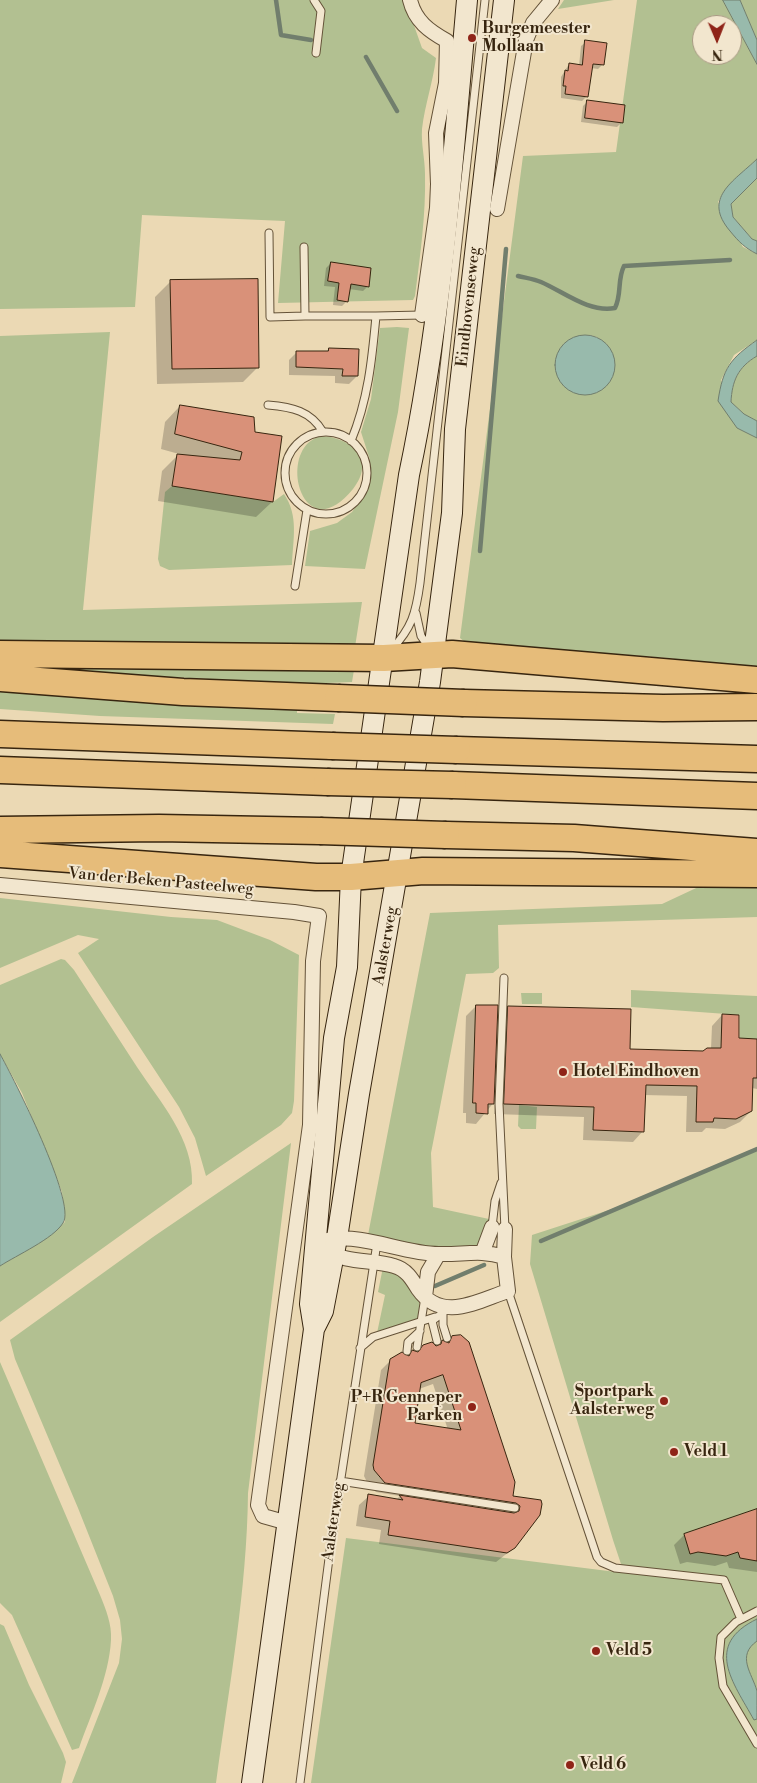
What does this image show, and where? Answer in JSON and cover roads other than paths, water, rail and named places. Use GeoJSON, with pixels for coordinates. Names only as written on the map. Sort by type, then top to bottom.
{"type":"FeatureCollection","features":[{"type":"Feature","properties":{"kind":"highway"},"geometry":{"type":"LineString","coordinates":[[0,654],[384,658],[433,654],[757,680]]}},
{"type":"Feature","properties":{"kind":"highway"},"geometry":{"type":"LineString","coordinates":[[0,678],[183,692],[464,703],[663,708],[757,707]]}},
{"type":"Feature","properties":{"kind":"highway"},"geometry":{"type":"LineString","coordinates":[[0,734],[757,760]]}},
{"type":"Feature","properties":{"kind":"highway"},"geometry":{"type":"LineString","coordinates":[[0,770],[757,796]]}},
{"type":"Feature","properties":{"kind":"highway"},"geometry":{"type":"LineString","coordinates":[[0,830],[160,828],[574,838],[757,852]]}},
{"type":"Feature","properties":{"kind":"highway"},"geometry":{"type":"LineString","coordinates":[[0,854],[316,877],[351,877],[423,871],[757,874]]}},
{"type":"Feature","properties":{"kind":"main road","name":"Eindhovenseweg"},"geometry":{"type":"LineString","coordinates":[[391,604],[409,475],[420,424],[441,290],[467,0]]}},
{"type":"Feature","properties":{"kind":"main road","name":"Eindhovenseweg"},"geometry":{"type":"LineString","coordinates":[[439,615],[452,513],[455,429],[504,0]]}},
{"type":"Feature","properties":{"kind":"main road","name":"Aalsterweg"},"geometry":{"type":"LineString","coordinates":[[252,1783],[314,1329],[310,1304],[318,1242],[334,1038],[346,967],[351,877],[391,604]]}},
{"type":"Feature","properties":{"kind":"main road","name":"Aalsterweg"},"geometry":{"type":"LineString","coordinates":[[314,1329],[323,1311],[336,1247],[361,1084],[398,873],[439,615]]}},
{"type":"Feature","properties":{"kind":"street"},"geometry":{"type":"LineString","coordinates":[[410,0],[412,8],[427,30],[447,42],[446,83],[436,133],[437,208],[422,315]]}},
{"type":"Feature","properties":{"kind":"street"},"geometry":{"type":"LineString","coordinates":[[497,209],[526,40],[533,23],[552,0]]}},
{"type":"Feature","properties":{"kind":"street","name":"Van der Beken Pasteelweg"},"geometry":{"type":"LineString","coordinates":[[0,885],[294,912],[319,916]]}},
{"type":"Feature","properties":{"kind":"street","name":"Aalsterweg"},"geometry":{"type":"LineString","coordinates":[[288,1523],[263,1516],[258,1505],[310,1125],[313,961],[319,916]]}},
{"type":"Feature","properties":{"kind":"street","name":"Aalsterweg"},"geometry":{"type":"LineString","coordinates":[[310,1125],[320,1112],[331,1088]]}},
{"type":"Feature","properties":{"kind":"street"},"geometry":{"type":"LineString","coordinates":[[318,1242],[401,1268],[425,1297],[446,1311],[508,1291],[498,1228]]}},
{"type":"Feature","properties":{"kind":"street"},"geometry":{"type":"LineString","coordinates":[[483,1251],[498,1228]]}},
{"type":"Feature","properties":{"kind":"street"},"geometry":{"type":"LineString","coordinates":[[336,1247],[377,1243],[438,1254],[483,1251],[504,1257]]}},
{"type":"Feature","properties":{"kind":"street"},"geometry":{"type":"LineString","coordinates":[[425,1297],[428,1272],[438,1254]]}},
{"type":"Feature","properties":{"kind":"lane"},"geometry":{"type":"LineString","coordinates":[[314,0],[320,11],[316,53]]}},
{"type":"Feature","properties":{"kind":"lane","name":"Eindhovenseweg"},"geometry":{"type":"LineString","coordinates":[[416,613],[485,0]]}},
{"type":"Feature","properties":{"kind":"lane"},"geometry":{"type":"LineString","coordinates":[[269,233],[270,317],[422,315]]}},
{"type":"Feature","properties":{"kind":"lane"},"geometry":{"type":"LineString","coordinates":[[304,247],[305,316]]}},
{"type":"Feature","properties":{"kind":"lane"},"geometry":{"type":"LineString","coordinates":[[351,441],[359,422],[370,382],[376,316]]}},
{"type":"Feature","properties":{"kind":"lane"},"geometry":{"type":"LineString","coordinates":[[268,405],[286,407],[306,413],[317,421],[324,432]]}},
{"type":"Feature","properties":{"kind":"lane"},"geometry":{"type":"LineString","coordinates":[[324,432],[346,436],[364,457],[367,472],[365,485],[356,500],[347,508],[334,513],[320,514],[307,510],[294,500],[287,480],[290,454],[304,437],[324,432]]}},
{"type":"Feature","properties":{"kind":"lane"},"geometry":{"type":"LineString","coordinates":[[295,586],[307,510]]}},
{"type":"Feature","properties":{"kind":"lane"},"geometry":{"type":"LineString","coordinates":[[416,613],[421,636],[433,654]]}},
{"type":"Feature","properties":{"kind":"lane"},"geometry":{"type":"LineString","coordinates":[[384,658],[405,635],[416,613]]}},
{"type":"Feature","properties":{"kind":"lane"},"geometry":{"type":"LineString","coordinates":[[498,1228],[505,1201],[502,1182],[499,1104],[504,978]]}},
{"type":"Feature","properties":{"kind":"lane"},"geometry":{"type":"LineString","coordinates":[[498,1228],[495,1201],[502,1182]]}},
{"type":"Feature","properties":{"kind":"lane","name":"Aalsterweg"},"geometry":{"type":"LineString","coordinates":[[300,1783],[340,1481],[377,1243]]}},
{"type":"Feature","properties":{"kind":"lane"},"geometry":{"type":"LineString","coordinates":[[508,1291],[597,1557],[601,1562],[615,1568],[724,1580],[741,1619]]}},
{"type":"Feature","properties":{"kind":"lane"},"geometry":{"type":"LineString","coordinates":[[417,1347],[425,1297]]}},
{"type":"Feature","properties":{"kind":"lane"},"geometry":{"type":"LineString","coordinates":[[360,1348],[373,1337],[421,1322],[446,1311]]}},
{"type":"Feature","properties":{"kind":"lane"},"geometry":{"type":"LineString","coordinates":[[446,1311],[443,1325],[447,1338]]}},
{"type":"Feature","properties":{"kind":"lane"},"geometry":{"type":"LineString","coordinates":[[435,1317],[432,1326],[437,1340]]}},
{"type":"Feature","properties":{"kind":"lane"},"geometry":{"type":"LineString","coordinates":[[407,1351],[408,1342],[420,1331]]}},
{"type":"Feature","properties":{"kind":"lane"},"geometry":{"type":"LineString","coordinates":[[340,1481],[515,1508]]}},
{"type":"Feature","properties":{"kind":"lane"},"geometry":{"type":"LineString","coordinates":[[757,1611],[741,1619],[721,1637],[719,1658],[723,1686],[757,1744]]}},
{"type":"Feature","properties":{"kind":"waterway"},"geometry":{"type":"LineString","coordinates":[[276,0],[281,35],[311,40]]}},
{"type":"Feature","properties":{"kind":"waterway"},"geometry":{"type":"LineString","coordinates":[[366,57],[397,111]]}},
{"type":"Feature","properties":{"kind":"waterway"},"geometry":{"type":"LineString","coordinates":[[480,551],[506,249]]}},
{"type":"Feature","properties":{"kind":"waterway"},"geometry":{"type":"LineString","coordinates":[[518,276],[541,282],[586,305],[605,309],[615,308],[624,266],[730,260]]}},
{"type":"Feature","properties":{"kind":"waterway"},"geometry":{"type":"LineString","coordinates":[[541,1241],[757,1149]]}},
{"type":"Feature","properties":{"kind":"waterway"},"geometry":{"type":"LineString","coordinates":[[435,1286],[484,1265]]}},
{"type":"Feature","properties":{"kind":"place","name":"Burgemeester Mollaan"},"geometry":{"type":"Point","coordinates":[472,38]}},
{"type":"Feature","properties":{"kind":"place","name":"Hotel Eindhoven"},"geometry":{"type":"Point","coordinates":[563,1072]}},
{"type":"Feature","properties":{"kind":"place","name":"Sportpark Aalsterweg"},"geometry":{"type":"Point","coordinates":[664,1401]}},
{"type":"Feature","properties":{"kind":"place","name":"P+R Genneper Parken"},"geometry":{"type":"Point","coordinates":[472,1407]}},
{"type":"Feature","properties":{"kind":"place","name":"Veld 1"},"geometry":{"type":"Point","coordinates":[674,1452]}},
{"type":"Feature","properties":{"kind":"place","name":"Veld 5"},"geometry":{"type":"Point","coordinates":[596,1651]}},
{"type":"Feature","properties":{"kind":"place","name":"Veld 6"},"geometry":{"type":"Point","coordinates":[570,1765]}}]}
